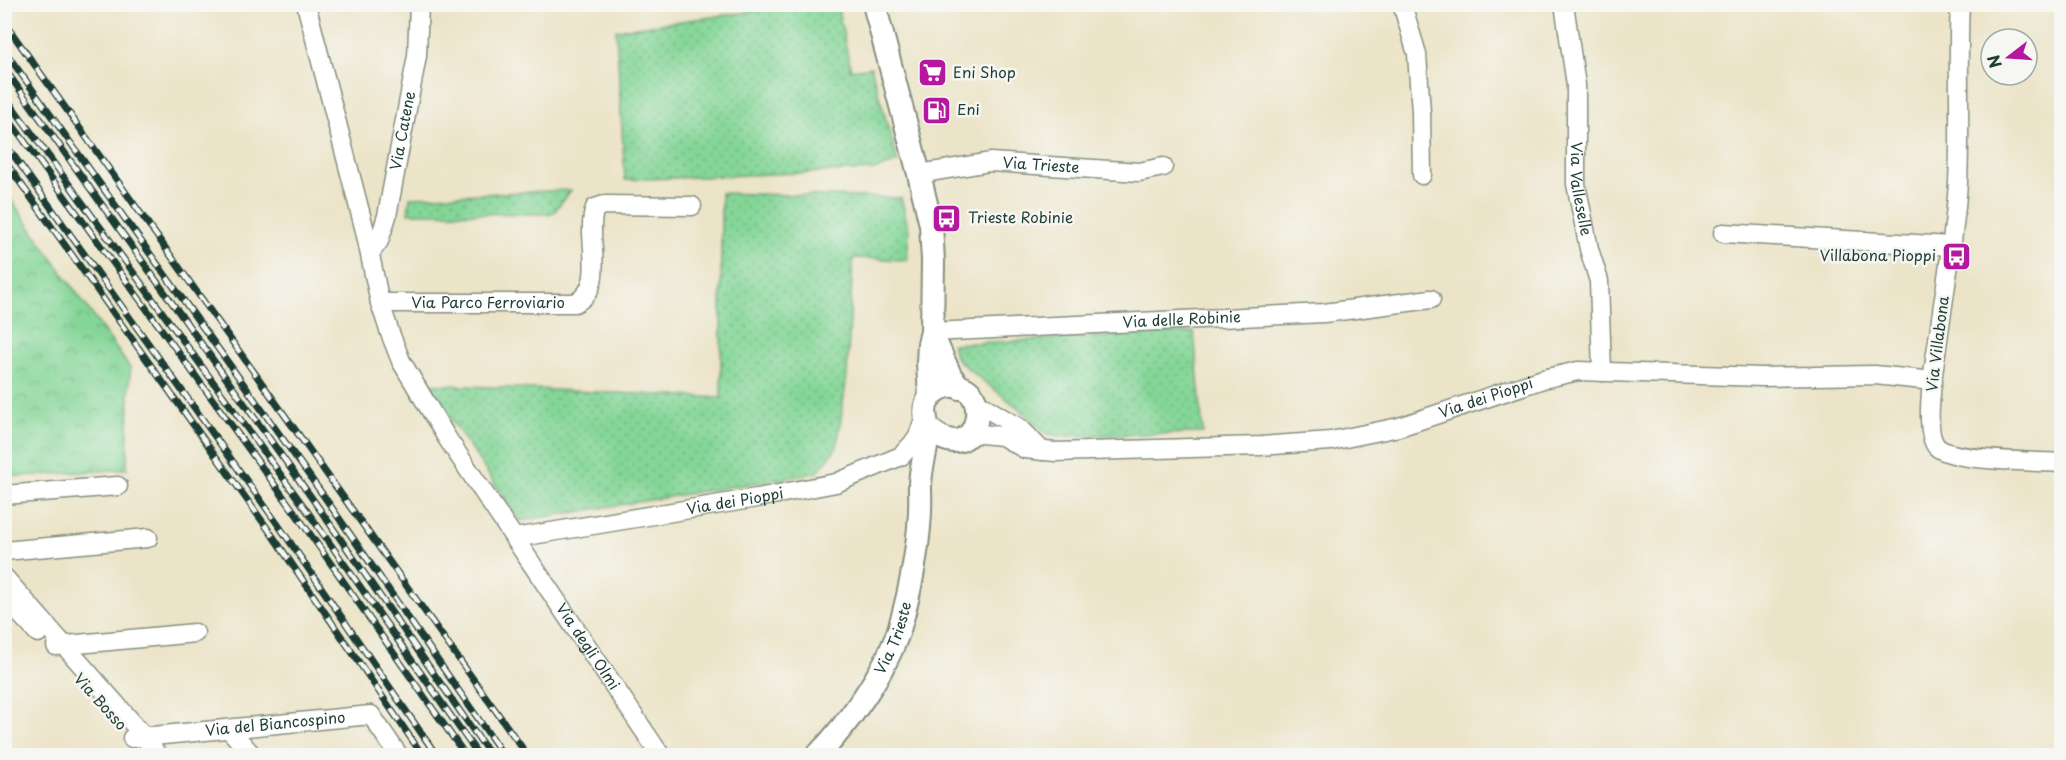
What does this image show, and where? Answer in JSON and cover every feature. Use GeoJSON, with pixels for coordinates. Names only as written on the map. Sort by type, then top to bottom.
{"type":"FeatureCollection","features":[{"type":"Feature","properties":{"kind":"street"},"geometry":{"type":"LineString","coordinates":[[306,4],[370,253],[380,303],[390,333],[401,361],[447,438],[514,538]]}},
{"type":"Feature","properties":{"kind":"street","name":"Via Catene"},"geometry":{"type":"LineString","coordinates":[[370,253],[379,241],[387,216],[417,56],[419,4]]}},
{"type":"Feature","properties":{"kind":"street","name":"Via Trieste"},"geometry":{"type":"LineString","coordinates":[[817,756],[847,721],[875,678],[898,631],[916,552],[923,486],[928,413],[928,363],[932,333],[931,225],[874,4]]}},
{"type":"Feature","properties":{"kind":"street"},"geometry":{"type":"LineString","coordinates":[[1402,4],[1417,54],[1422,175]]}},
{"type":"Feature","properties":{"kind":"street","name":"Via Valleselle"},"geometry":{"type":"LineString","coordinates":[[1564,4],[1576,85],[1576,184],[1599,281],[1602,372]]}},
{"type":"Feature","properties":{"kind":"street","name":"Via Villabona"},"geometry":{"type":"LineString","coordinates":[[1960,4],[1958,186],[1932,381],[1930,429],[1935,445],[1944,452],[1964,457],[2061,463]]}},
{"type":"Feature","properties":{"kind":"street","name":"Via Trieste"},"geometry":{"type":"LineString","coordinates":[[919,174],[990,162],[1139,172],[1163,167]]}},
{"type":"Feature","properties":{"kind":"street","name":"Via Parco Ferroviario"},"geometry":{"type":"LineString","coordinates":[[380,303],[575,303],[585,297],[592,283],[592,222],[595,208],[604,205],[693,206]]}},
{"type":"Feature","properties":{"kind":"street"},"geometry":{"type":"LineString","coordinates":[[1723,233],[1951,246]]}},
{"type":"Feature","properties":{"kind":"street","name":"Via delle Robinie"},"geometry":{"type":"LineString","coordinates":[[932,333],[1323,313],[1431,299]]}},
{"type":"Feature","properties":{"kind":"street","name":"Via Trieste"},"geometry":{"type":"LineString","coordinates":[[923,486],[937,460],[977,422],[979,414],[968,395],[950,375],[932,333]]}},
{"type":"Feature","properties":{"kind":"street","name":"Via dei Pioppi"},"geometry":{"type":"LineString","coordinates":[[962,437],[1002,436],[1025,449],[1055,452],[1260,446],[1331,441],[1399,427],[1543,380],[1578,371],[1762,377],[1875,375],[1932,381]]}},
{"type":"Feature","properties":{"kind":"street"},"geometry":{"type":"LineString","coordinates":[[962,437],[940,437],[928,413],[943,388],[968,395],[1021,429],[1042,451]]}},
{"type":"Feature","properties":{"kind":"street","name":"Via dei Pioppi"},"geometry":{"type":"LineString","coordinates":[[514,538],[836,483],[901,456],[917,439],[928,413]]}},
{"type":"Feature","properties":{"kind":"street"},"geometry":{"type":"LineString","coordinates":[[4,495],[118,486]]}},
{"type":"Feature","properties":{"kind":"street"},"geometry":{"type":"LineString","coordinates":[[4,550],[148,538]]}},
{"type":"Feature","properties":{"kind":"street","name":"Via degli Olmi"},"geometry":{"type":"LineString","coordinates":[[514,538],[661,756]]}},
{"type":"Feature","properties":{"kind":"street","name":"Via Bosso"},"geometry":{"type":"LineString","coordinates":[[4,577],[56,646]]}},
{"type":"Feature","properties":{"kind":"street","name":"Via Bosso"},"geometry":{"type":"LineString","coordinates":[[4,597],[56,646],[158,756]]}},
{"type":"Feature","properties":{"kind":"street"},"geometry":{"type":"LineString","coordinates":[[56,646],[195,633]]}},
{"type":"Feature","properties":{"kind":"street","name":"Via del Biancospino"},"geometry":{"type":"LineString","coordinates":[[138,737],[371,715],[399,756]]}},
{"type":"Feature","properties":{"kind":"street"},"geometry":{"type":"LineString","coordinates":[[228,729],[253,756]]}},
{"type":"Feature","properties":{"kind":"street","name":"Via Bosso"},"geometry":{"type":"LineString","coordinates":[[138,737],[152,756]]}},
{"type":"Feature","properties":{"kind":"green space"},"geometry":{"type":"Polygon","coordinates":[[[806,4],[837,5],[851,70],[871,67],[898,162],[874,170],[625,180],[616,30],[806,4]]]}},
{"type":"Feature","properties":{"kind":"green space"},"geometry":{"type":"Polygon","coordinates":[[[4,190],[130,368],[127,469],[5,477],[4,190]]]}},
{"type":"Feature","properties":{"kind":"green space"},"geometry":{"type":"Polygon","coordinates":[[[571,190],[550,214],[408,213],[410,197],[571,190]]]}},
{"type":"Feature","properties":{"kind":"green space"},"geometry":{"type":"Polygon","coordinates":[[[721,193],[901,198],[909,230],[907,260],[853,258],[847,375],[837,447],[817,473],[520,521],[427,384],[721,398],[721,193]]]}},
{"type":"Feature","properties":{"kind":"green space"},"geometry":{"type":"Polygon","coordinates":[[[1194,332],[1203,433],[1059,436],[1048,434],[955,357],[952,344],[1194,332]]]}},
{"type":"Feature","properties":{"kind":"railway"},"geometry":{"type":"LineString","coordinates":[[4,22],[528,756]]}},
{"type":"Feature","properties":{"kind":"railway"},"geometry":{"type":"LineString","coordinates":[[4,50],[323,495],[504,756]]}},
{"type":"Feature","properties":{"kind":"railway"},"geometry":{"type":"LineString","coordinates":[[4,68],[314,501],[491,756]]}},
{"type":"Feature","properties":{"kind":"railway"},"geometry":{"type":"LineString","coordinates":[[4,95],[305,508],[479,756]]}},
{"type":"Feature","properties":{"kind":"railway"},"geometry":{"type":"LineString","coordinates":[[4,113],[296,514],[466,756]]}},
{"type":"Feature","properties":{"kind":"railway"},"geometry":{"type":"LineString","coordinates":[[4,142],[279,526],[437,756]]}},
{"type":"Feature","properties":{"kind":"railway"},"geometry":{"type":"LineString","coordinates":[[4,160],[270,532],[423,756]]}},
{"type":"Feature","properties":{"kind":"place","name":"Eni Shop"},"geometry":{"type":"Point","coordinates":[932,73]}},
{"type":"Feature","properties":{"kind":"place","name":"Eni"},"geometry":{"type":"Point","coordinates":[936,110]}},
{"type":"Feature","properties":{"kind":"place","name":"Trieste Robinie"},"geometry":{"type":"Point","coordinates":[947,218]}},
{"type":"Feature","properties":{"kind":"place","name":"Villabona Pioppi"},"geometry":{"type":"Point","coordinates":[1957,256]}}]}
